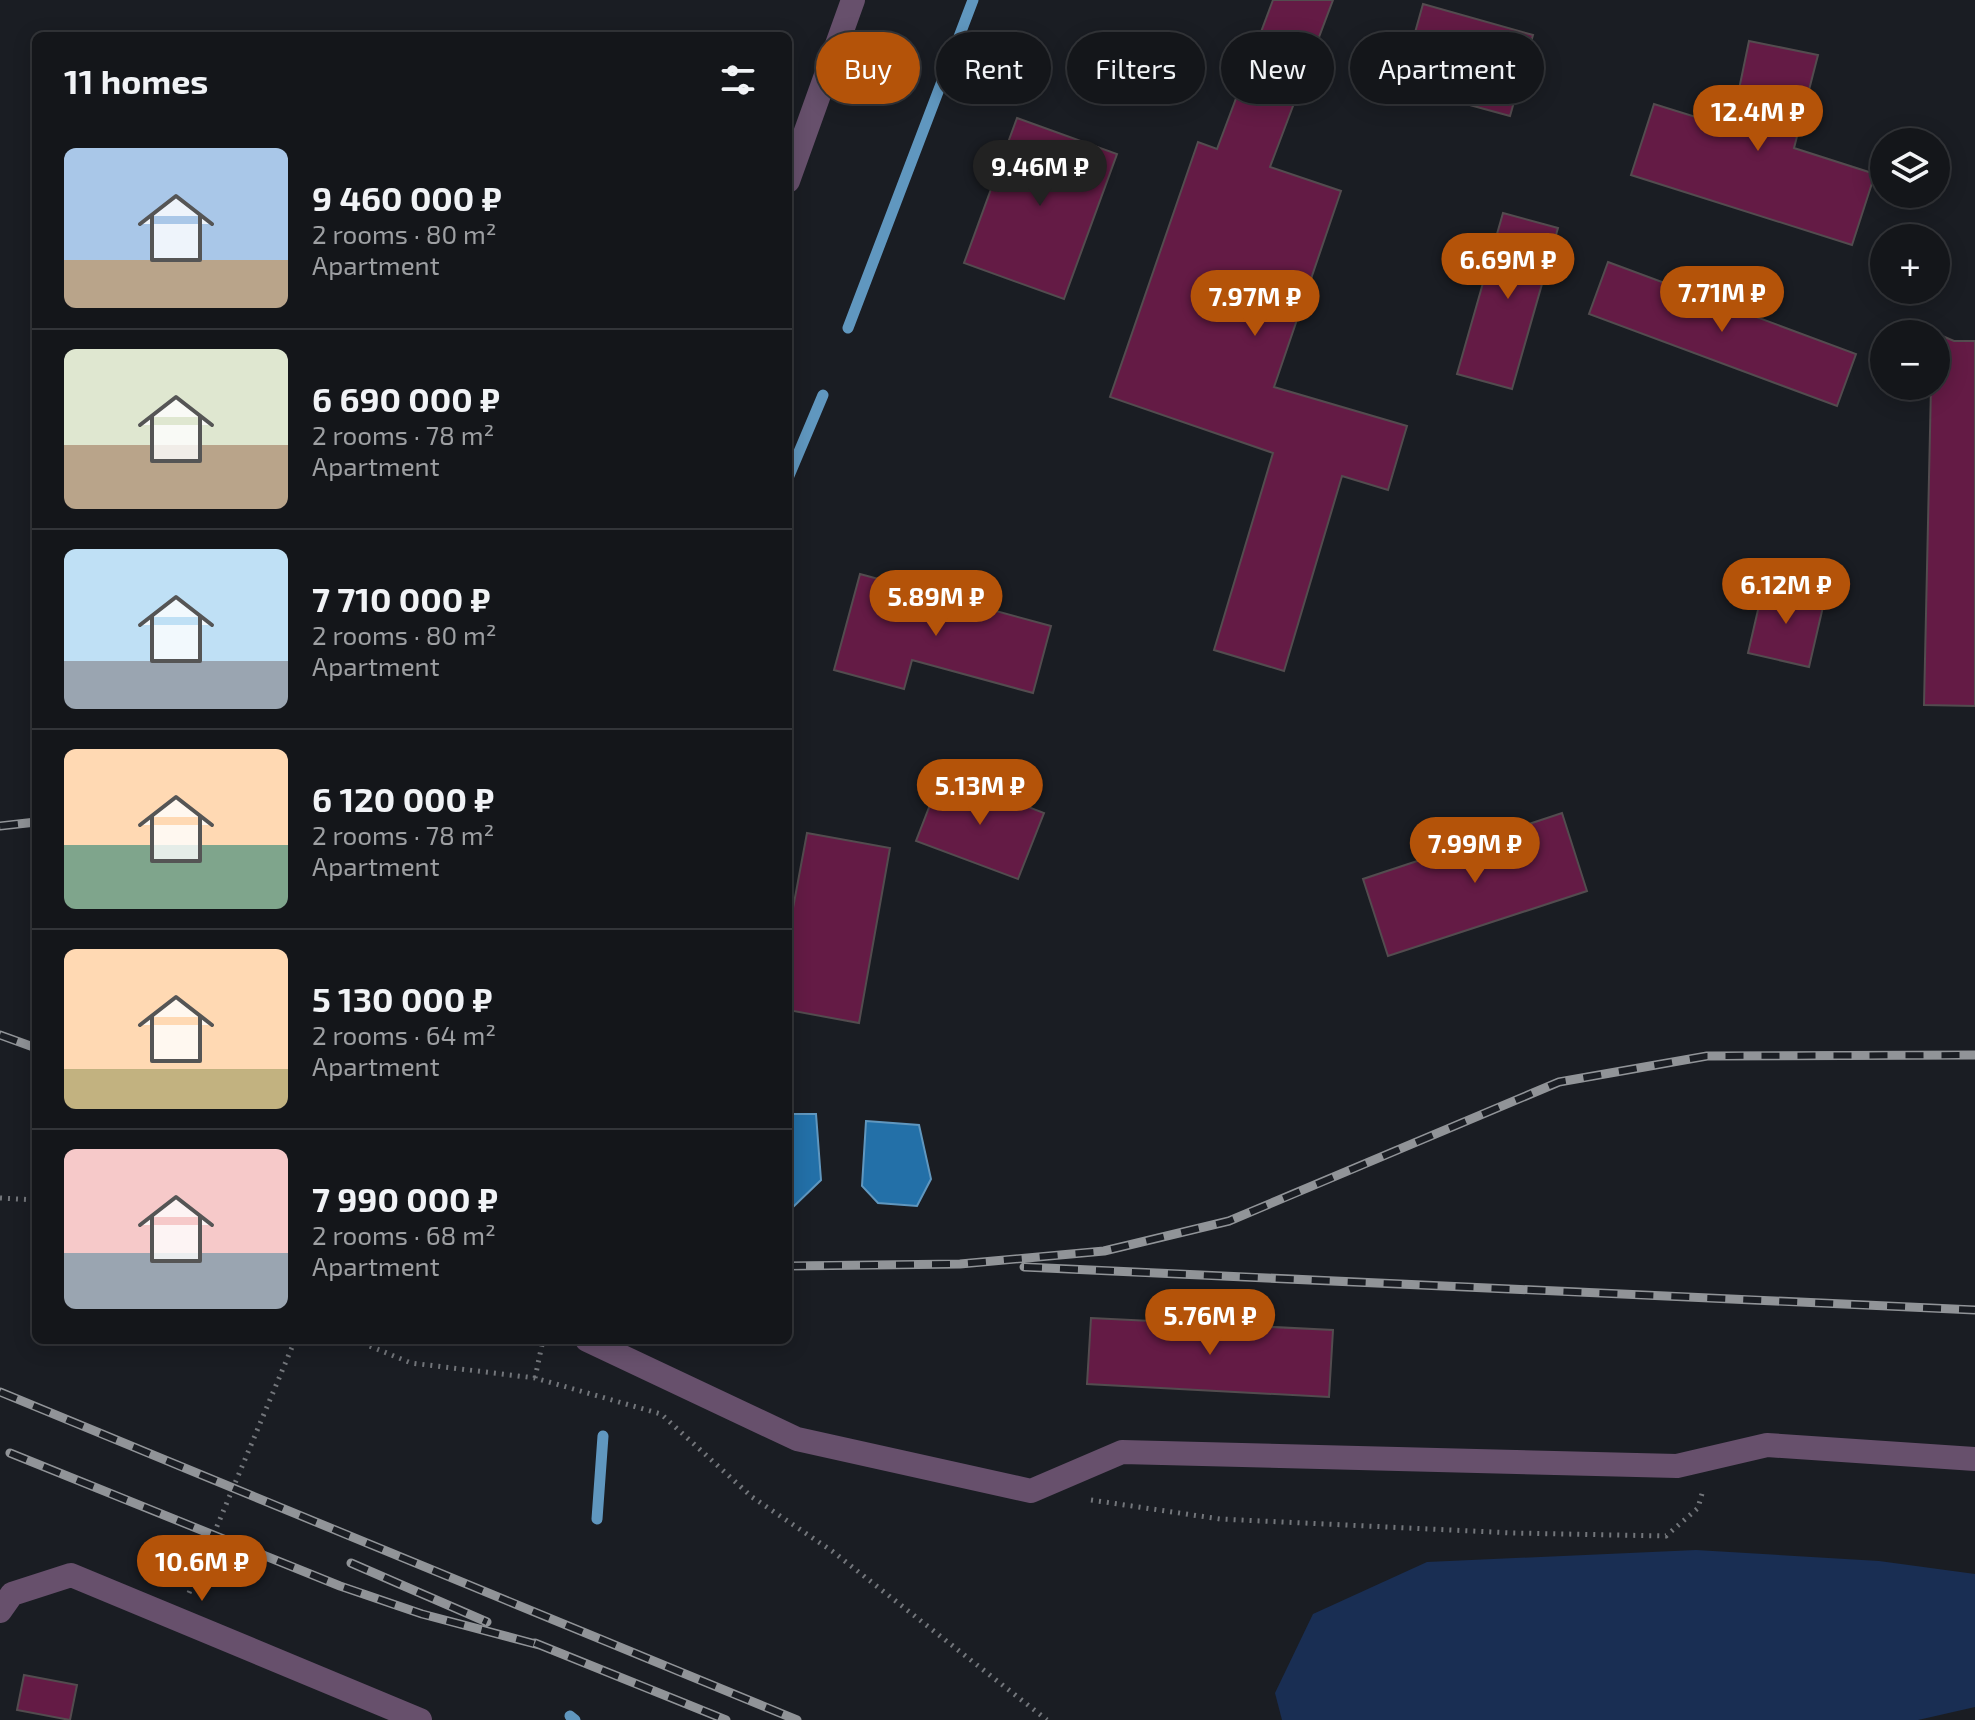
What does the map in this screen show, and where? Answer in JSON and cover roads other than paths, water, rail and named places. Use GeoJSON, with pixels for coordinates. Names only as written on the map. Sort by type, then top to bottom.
{"type":"FeatureCollection","features":[{"type":"Feature","properties":{"kind":"street"},"geometry":{"type":"LineString","coordinates":[[792,170],[853,0]]}},
{"type":"Feature","properties":{"kind":"street"},"geometry":{"type":"LineString","coordinates":[[595,1344],[797,1439],[1031,1491],[1122,1452],[1677,1466],[1767,1445],[1975,1459]]}},
{"type":"Feature","properties":{"kind":"street"},"geometry":{"type":"LineString","coordinates":[[0,1611],[12,1594],[71,1575],[420,1720]]}},
{"type":"Feature","properties":{"kind":"waterway"},"geometry":{"type":"LineString","coordinates":[[848,328],[973,0]]}},
{"type":"Feature","properties":{"kind":"waterway"},"geometry":{"type":"LineString","coordinates":[[792,469],[823,395]]}},
{"type":"Feature","properties":{"kind":"waterway"},"geometry":{"type":"LineString","coordinates":[[597,1519],[603,1436]]}},
{"type":"Feature","properties":{"kind":"waterway"},"geometry":{"type":"LineString","coordinates":[[570,1716],[575,1720]]}},
{"type":"Feature","properties":{"kind":"railway"},"geometry":{"type":"LineString","coordinates":[[0,826],[32,822]]}},
{"type":"Feature","properties":{"kind":"railway"},"geometry":{"type":"LineString","coordinates":[[0,1035],[32,1047]]}},
{"type":"Feature","properties":{"kind":"railway"},"geometry":{"type":"LineString","coordinates":[[792,1266],[960,1264],[1104,1251],[1229,1221],[1559,1082],[1707,1056],[1975,1055]]}},
{"type":"Feature","properties":{"kind":"railway"},"geometry":{"type":"LineString","coordinates":[[1024,1267],[1975,1310]]}},
{"type":"Feature","properties":{"kind":"railway"},"geometry":{"type":"LineString","coordinates":[[0,1392],[797,1720]]}},
{"type":"Feature","properties":{"kind":"railway"},"geometry":{"type":"LineString","coordinates":[[10,1453],[340,1586],[422,1614],[543,1646]]}},
{"type":"Feature","properties":{"kind":"railway"},"geometry":{"type":"LineString","coordinates":[[351,1563],[487,1622]]}},
{"type":"Feature","properties":{"kind":"railway"},"geometry":{"type":"LineString","coordinates":[[535,1643],[726,1720]]}}]}
